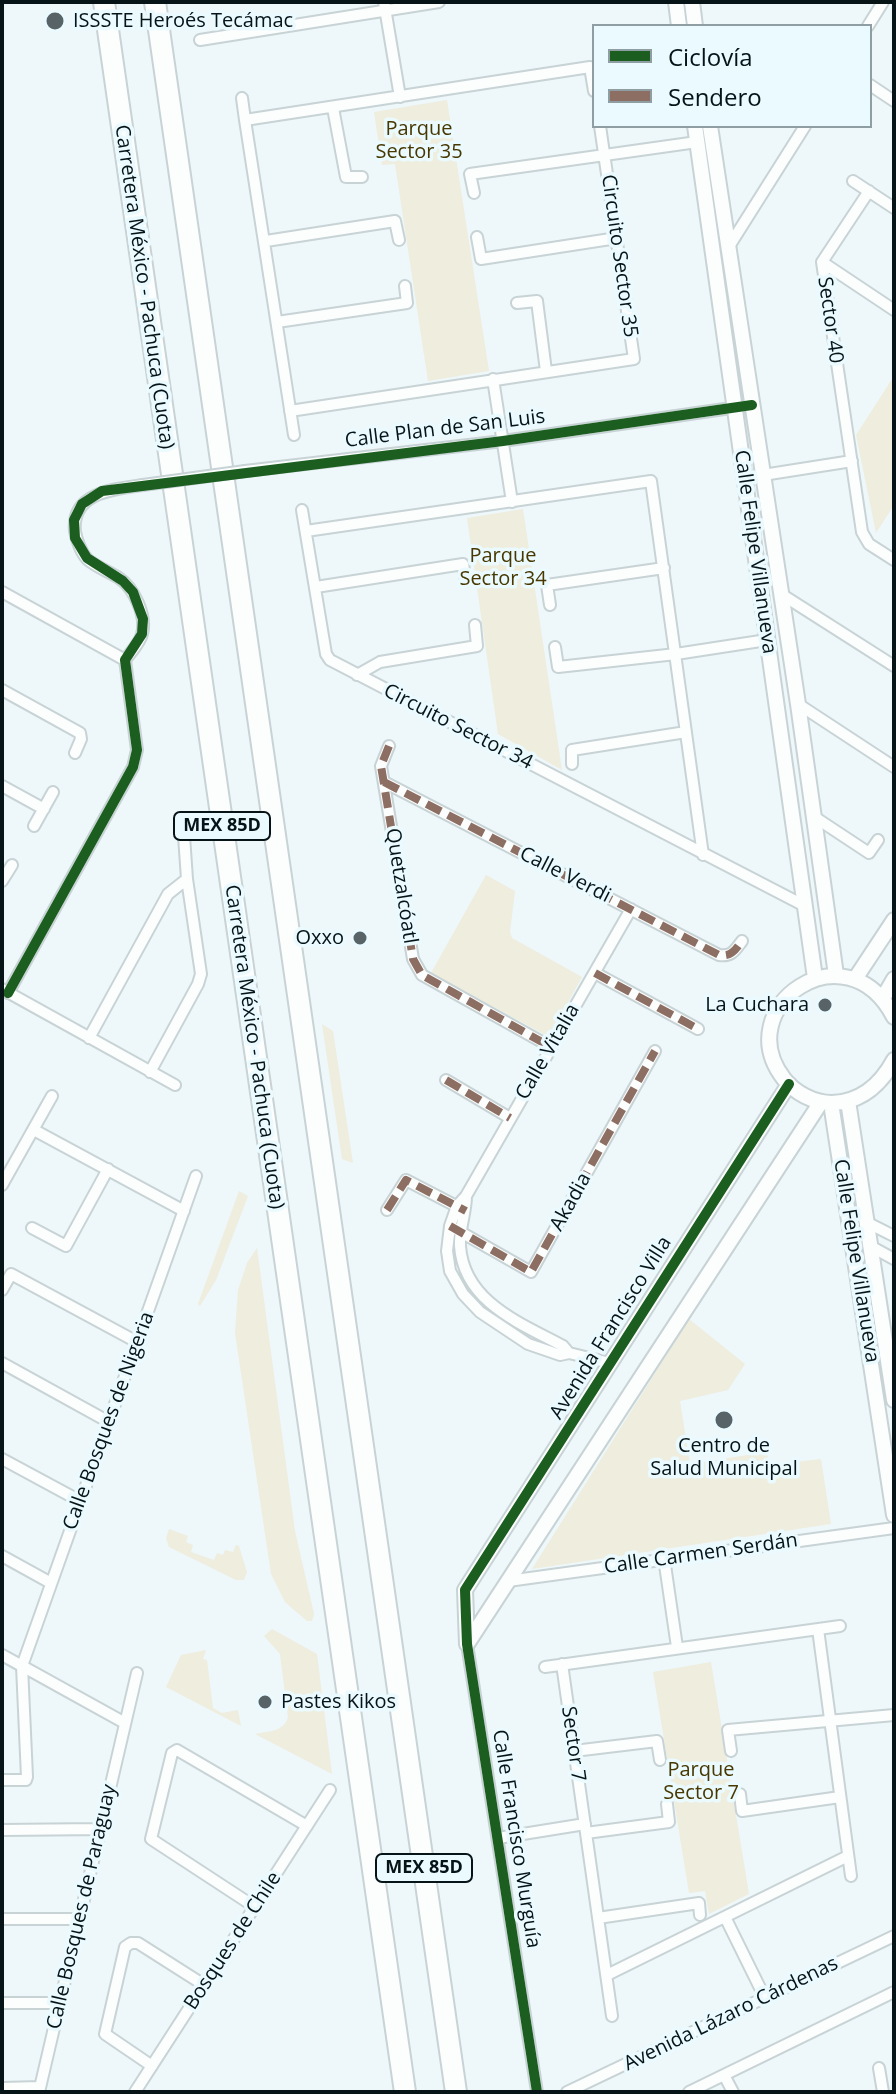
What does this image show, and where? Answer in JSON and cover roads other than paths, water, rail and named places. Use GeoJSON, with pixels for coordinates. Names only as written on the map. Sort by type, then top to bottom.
{"type":"FeatureCollection","features":[{"type":"Feature","properties":{"kind":"highway","name":"Carretera México - Pachuca (Cuota)"},"geometry":{"type":"LineString","coordinates":[[104,2],[405,2092]]}},
{"type":"Feature","properties":{"kind":"highway","name":"MEX 85D"},"geometry":{"type":"LineString","coordinates":[[155,2],[456,2092]]}},
{"type":"Feature","properties":{"kind":"main road"},"geometry":{"type":"LineString","coordinates":[[676,2],[679,24]]}},
{"type":"Feature","properties":{"kind":"main road"},"geometry":{"type":"LineString","coordinates":[[692,2],[695,24]]}},
{"type":"Feature","properties":{"kind":"main road","name":"Calle Felipe Villanueva"},"geometry":{"type":"LineString","coordinates":[[695,128],[697,142],[708,161],[728,248],[836,975]]}},
{"type":"Feature","properties":{"kind":"main road","name":"Calle Felipe Villanueva"},"geometry":{"type":"LineString","coordinates":[[710,128],[708,161],[735,407],[815,978]]}},
{"type":"Feature","properties":{"kind":"main road"},"geometry":{"type":"LineString","coordinates":[[855,979],[894,920]]}},
{"type":"Feature","properties":{"kind":"main road"},"geometry":{"type":"LineString","coordinates":[[894,1017],[875,990],[855,979],[836,975],[815,978],[800,985],[787,995],[772,1024],[772,1057],[779,1072],[789,1084],[809,1098],[826,1102],[848,1101],[868,1092],[884,1078],[894,1060]]}},
{"type":"Feature","properties":{"kind":"main road"},"geometry":{"type":"LineString","coordinates":[[883,998],[894,979]]}},
{"type":"Feature","properties":{"kind":"main road","name":"Avenida Francisco Villa"},"geometry":{"type":"LineString","coordinates":[[465,1590],[789,1084]]}},
{"type":"Feature","properties":{"kind":"main road","name":"Calle Felipe Villanueva"},"geometry":{"type":"LineString","coordinates":[[848,1101],[890,1354],[894,1400]]}},
{"type":"Feature","properties":{"kind":"main road"},"geometry":{"type":"LineString","coordinates":[[467,1644],[826,1102]]}},
{"type":"Feature","properties":{"kind":"main road","name":"Calle Felipe Villanueva"},"geometry":{"type":"LineString","coordinates":[[826,1102],[894,1515]]}},
{"type":"Feature","properties":{"kind":"main road","name":"Calle Francisco Murguía"},"geometry":{"type":"LineString","coordinates":[[465,1590],[467,1644]]}},
{"type":"Feature","properties":{"kind":"street"},"geometry":{"type":"LineString","coordinates":[[200,40],[385,7],[439,2]]}},
{"type":"Feature","properties":{"kind":"street"},"geometry":{"type":"LineString","coordinates":[[869,24],[883,2]]}},
{"type":"Feature","properties":{"kind":"street"},"geometry":{"type":"LineString","coordinates":[[385,7],[400,97]]}},
{"type":"Feature","properties":{"kind":"street"},"geometry":{"type":"LineString","coordinates":[[245,120],[592,67]]}},
{"type":"Feature","properties":{"kind":"street"},"geometry":{"type":"LineString","coordinates":[[872,86],[894,101]]}},
{"type":"Feature","properties":{"kind":"street"},"geometry":{"type":"LineString","coordinates":[[242,98],[294,435]]}},
{"type":"Feature","properties":{"kind":"street"},"geometry":{"type":"LineString","coordinates":[[333,108],[346,177],[362,177]]}},
{"type":"Feature","properties":{"kind":"street","name":"Circuito Sector 35"},"geometry":{"type":"LineString","coordinates":[[290,411],[634,359],[600,128]]}},
{"type":"Feature","properties":{"kind":"street"},"geometry":{"type":"LineString","coordinates":[[728,248],[804,128]]}},
{"type":"Feature","properties":{"kind":"street","name":"Circuito Sector 35"},"geometry":{"type":"LineString","coordinates":[[605,155],[697,142]]}},
{"type":"Feature","properties":{"kind":"street"},"geometry":{"type":"LineString","coordinates":[[474,193],[470,174],[605,155]]}},
{"type":"Feature","properties":{"kind":"street"},"geometry":{"type":"LineString","coordinates":[[853,181],[894,208]]}},
{"type":"Feature","properties":{"kind":"street","name":"Sector 40"},"geometry":{"type":"LineString","coordinates":[[869,191],[822,262],[862,532],[869,544],[894,560]]}},
{"type":"Feature","properties":{"kind":"street"},"geometry":{"type":"LineString","coordinates":[[266,241],[395,221],[399,240]]}},
{"type":"Feature","properties":{"kind":"street"},"geometry":{"type":"LineString","coordinates":[[477,237],[481,259],[617,238]]}},
{"type":"Feature","properties":{"kind":"street"},"geometry":{"type":"LineString","coordinates":[[822,262],[894,310]]}},
{"type":"Feature","properties":{"kind":"street"},"geometry":{"type":"LineString","coordinates":[[277,322],[407,303],[405,286]]}},
{"type":"Feature","properties":{"kind":"street"},"geometry":{"type":"LineString","coordinates":[[517,303],[537,301],[546,371]]}},
{"type":"Feature","properties":{"kind":"street"},"geometry":{"type":"LineString","coordinates":[[493,379],[512,502]]}},
{"type":"Feature","properties":{"kind":"street","name":"Calle Plan de San Luis"},"geometry":{"type":"LineString","coordinates":[[125,660],[142,634],[143,619],[133,592],[123,581],[87,558],[75,538],[74,520],[82,504],[102,491],[503,441],[752,405]]}},
{"type":"Feature","properties":{"kind":"street"},"geometry":{"type":"LineString","coordinates":[[763,475],[852,461]]}},
{"type":"Feature","properties":{"kind":"street"},"geometry":{"type":"LineString","coordinates":[[306,531],[651,481],[703,855]]}},
{"type":"Feature","properties":{"kind":"street","name":"Circuito Sector 34"},"geometry":{"type":"LineString","coordinates":[[302,510],[326,654],[330,660],[805,906]]}},
{"type":"Feature","properties":{"kind":"street"},"geometry":{"type":"LineString","coordinates":[[316,587],[463,564],[466,581]]}},
{"type":"Feature","properties":{"kind":"street"},"geometry":{"type":"LineString","coordinates":[[550,605],[547,585],[664,568]]}},
{"type":"Feature","properties":{"kind":"street"},"geometry":{"type":"LineString","coordinates":[[2,592],[125,660],[137,750],[133,767],[5,991],[175,1085]]}},
{"type":"Feature","properties":{"kind":"street"},"geometry":{"type":"LineString","coordinates":[[781,594],[894,666]]}},
{"type":"Feature","properties":{"kind":"street"},"geometry":{"type":"LineString","coordinates":[[357,675],[380,662],[477,646],[475,625]]}},
{"type":"Feature","properties":{"kind":"street"},"geometry":{"type":"LineString","coordinates":[[555,647],[558,667],[767,640]]}},
{"type":"Feature","properties":{"kind":"street"},"geometry":{"type":"LineString","coordinates":[[2,690],[80,733],[81,739],[75,753]]}},
{"type":"Feature","properties":{"kind":"street"},"geometry":{"type":"LineString","coordinates":[[798,704],[894,767]]}},
{"type":"Feature","properties":{"kind":"street"},"geometry":{"type":"LineString","coordinates":[[572,764],[572,750],[686,732]]}},
{"type":"Feature","properties":{"kind":"street","name":"Quetzalcóatl"},"geometry":{"type":"LineString","coordinates":[[389,746],[381,766],[413,959],[417,967],[422,975],[551,1047]]}},
{"type":"Feature","properties":{"kind":"street","name":"Calle Verdi"},"geometry":{"type":"LineString","coordinates":[[384,782],[719,955],[734,953],[742,941]]}},
{"type":"Feature","properties":{"kind":"street"},"geometry":{"type":"LineString","coordinates":[[2,786],[44,809]]}},
{"type":"Feature","properties":{"kind":"street"},"geometry":{"type":"LineString","coordinates":[[34,826],[53,792]]}},
{"type":"Feature","properties":{"kind":"street"},"geometry":{"type":"LineString","coordinates":[[813,816],[869,853],[878,840]]}},
{"type":"Feature","properties":{"kind":"street"},"geometry":{"type":"LineString","coordinates":[[150,1072],[201,974],[184,836]]}},
{"type":"Feature","properties":{"kind":"street"},"geometry":{"type":"LineString","coordinates":[[2,881],[12,865]]}},
{"type":"Feature","properties":{"kind":"street"},"geometry":{"type":"LineString","coordinates":[[89,1038],[168,894],[187,879]]}},
{"type":"Feature","properties":{"kind":"street","name":"Calle Vitalia"},"geometry":{"type":"LineString","coordinates":[[610,1363],[569,1353],[560,1355],[528,1344],[480,1312],[463,1294],[450,1271],[447,1251],[466,1196],[631,909]]}},
{"type":"Feature","properties":{"kind":"street"},"geometry":{"type":"LineString","coordinates":[[595,973],[698,1029]]}},
{"type":"Feature","properties":{"kind":"street","name":"Akadia"},"geometry":{"type":"LineString","coordinates":[[455,1228],[531,1272],[655,1051]]}},
{"type":"Feature","properties":{"kind":"street"},"geometry":{"type":"LineString","coordinates":[[446,1080],[510,1118]]}},
{"type":"Feature","properties":{"kind":"street"},"geometry":{"type":"LineString","coordinates":[[2,1185],[52,1096]]}},
{"type":"Feature","properties":{"kind":"street"},"geometry":{"type":"LineString","coordinates":[[34,1130],[184,1211]]}},
{"type":"Feature","properties":{"kind":"street"},"geometry":{"type":"LineString","coordinates":[[32,1228],[66,1246],[108,1169]]}},
{"type":"Feature","properties":{"kind":"street","name":"Calle Bosques de Nigeria"},"geometry":{"type":"LineString","coordinates":[[22,1666],[196,1176]]}},
{"type":"Feature","properties":{"kind":"street"},"geometry":{"type":"LineString","coordinates":[[387,1210],[406,1180],[461,1209]]}},
{"type":"Feature","properties":{"kind":"street"},"geometry":{"type":"LineString","coordinates":[[866,1222],[894,1236]]}},
{"type":"Feature","properties":{"kind":"street","name":"Calle Vitalia"},"geometry":{"type":"LineString","coordinates":[[455,1228],[464,1269],[472,1287],[487,1303],[563,1346],[569,1353]]}},
{"type":"Feature","properties":{"kind":"street"},"geometry":{"type":"LineString","coordinates":[[870,1246],[894,1259]]}},
{"type":"Feature","properties":{"kind":"street"},"geometry":{"type":"LineString","coordinates":[[2,1290],[11,1274],[137,1342]]}},
{"type":"Feature","properties":{"kind":"street"},"geometry":{"type":"LineString","coordinates":[[480,1312],[487,1303]]}},
{"type":"Feature","properties":{"kind":"street"},"geometry":{"type":"LineString","coordinates":[[2,1363],[109,1422]]}},
{"type":"Feature","properties":{"kind":"street"},"geometry":{"type":"LineString","coordinates":[[2,1459],[80,1501]]}},
{"type":"Feature","properties":{"kind":"street","name":"Calle Carmen Serdán"},"geometry":{"type":"LineString","coordinates":[[508,1581],[894,1528]]}},
{"type":"Feature","properties":{"kind":"street"},"geometry":{"type":"LineString","coordinates":[[2,1556],[51,1583]]}},
{"type":"Feature","properties":{"kind":"street"},"geometry":{"type":"LineString","coordinates":[[664,1558],[677,1647]]}},
{"type":"Feature","properties":{"kind":"street"},"geometry":{"type":"LineString","coordinates":[[545,1667],[840,1626]]}},
{"type":"Feature","properties":{"kind":"street"},"geometry":{"type":"LineString","coordinates":[[818,1629],[851,1876]]}},
{"type":"Feature","properties":{"kind":"street","name":"Calle Francisco Murguía"},"geometry":{"type":"LineString","coordinates":[[467,1644],[537,2092]]}},
{"type":"Feature","properties":{"kind":"street"},"geometry":{"type":"LineString","coordinates":[[2,1655],[125,1723]]}},
{"type":"Feature","properties":{"kind":"street","name":"Sector 7"},"geometry":{"type":"LineString","coordinates":[[562,1664],[612,2016]]}},
{"type":"Feature","properties":{"kind":"street"},"geometry":{"type":"LineString","coordinates":[[4,1780],[26,1780],[27,1777],[22,1666]]}},
{"type":"Feature","properties":{"kind":"street","name":"Calle Bosques de Paraguay"},"geometry":{"type":"LineString","coordinates":[[39,2089],[137,1673]]}},
{"type":"Feature","properties":{"kind":"street"},"geometry":{"type":"LineString","coordinates":[[731,1751],[728,1730],[894,1715]]}},
{"type":"Feature","properties":{"kind":"street"},"geometry":{"type":"LineString","coordinates":[[574,1751],[657,1741],[660,1760]]}},
{"type":"Feature","properties":{"kind":"street"},"geometry":{"type":"LineString","coordinates":[[255,1907],[151,1839],[172,1753],[177,1750],[307,1826]]}},
{"type":"Feature","properties":{"kind":"street","name":"Bosques de Chile"},"geometry":{"type":"LineString","coordinates":[[135,2092],[330,1790]]}},
{"type":"Feature","properties":{"kind":"street"},"geometry":{"type":"LineString","coordinates":[[740,1794],[742,1811],[840,1797]]}},
{"type":"Feature","properties":{"kind":"street"},"geometry":{"type":"LineString","coordinates":[[498,1838],[669,1822],[667,1804]]}},
{"type":"Feature","properties":{"kind":"street"},"geometry":{"type":"LineString","coordinates":[[2,1830],[100,1829]]}},
{"type":"Feature","properties":{"kind":"street"},"geometry":{"type":"LineString","coordinates":[[607,1975],[848,1856]]}},
{"type":"Feature","properties":{"kind":"street"},"geometry":{"type":"LineString","coordinates":[[598,1918],[699,1903],[700,1915]]}},
{"type":"Feature","properties":{"kind":"street"},"geometry":{"type":"LineString","coordinates":[[725,1917],[765,1998]]}},
{"type":"Feature","properties":{"kind":"street"},"geometry":{"type":"LineString","coordinates":[[2,1919],[79,1919]]}},
{"type":"Feature","properties":{"kind":"street","name":"Avenida Lázaro Cárdenas"},"geometry":{"type":"LineString","coordinates":[[567,2092],[894,1936]]}},
{"type":"Feature","properties":{"kind":"street"},"geometry":{"type":"LineString","coordinates":[[152,2066],[105,2034],[125,1947],[138,1943],[204,1985]]}},
{"type":"Feature","properties":{"kind":"street"},"geometry":{"type":"LineString","coordinates":[[689,2092],[894,1992]]}},
{"type":"Feature","properties":{"kind":"street"},"geometry":{"type":"LineString","coordinates":[[2,2003],[60,2003]]}},
{"type":"Feature","properties":{"kind":"street"},"geometry":{"type":"LineString","coordinates":[[879,2068],[883,2092]]}},
{"type":"Feature","properties":{"kind":"street"},"geometry":{"type":"LineString","coordinates":[[724,2075],[733,2092]]}},
{"type":"Feature","properties":{"kind":"street"},"geometry":{"type":"LineString","coordinates":[[2,2088],[39,2089]]}},
{"type":"Feature","properties":{"kind":"place","name":"ISSSTE Heroés Tecámac"},"geometry":{"type":"Point","coordinates":[55,21]}},
{"type":"Feature","properties":{"kind":"place","name":"Oxxo"},"geometry":{"type":"Point","coordinates":[360,938]}},
{"type":"Feature","properties":{"kind":"place","name":"La Cuchara"},"geometry":{"type":"Point","coordinates":[825,1005]}},
{"type":"Feature","properties":{"kind":"place","name":"Centro de Salud Municipal"},"geometry":{"type":"Point","coordinates":[724,1420]}},
{"type":"Feature","properties":{"kind":"place","name":"Pastes Kikos"},"geometry":{"type":"Point","coordinates":[265,1702]}},
{"type":"Feature","properties":{"kind":"park label","name":"Parque Sector 35"},"geometry":{"type":"Point","coordinates":[419,140]}},
{"type":"Feature","properties":{"kind":"park label","name":"Parque Sector 34"},"geometry":{"type":"Point","coordinates":[503,568]}},
{"type":"Feature","properties":{"kind":"park label","name":"Parque Sector 7"},"geometry":{"type":"Point","coordinates":[701,1782]}}]}
